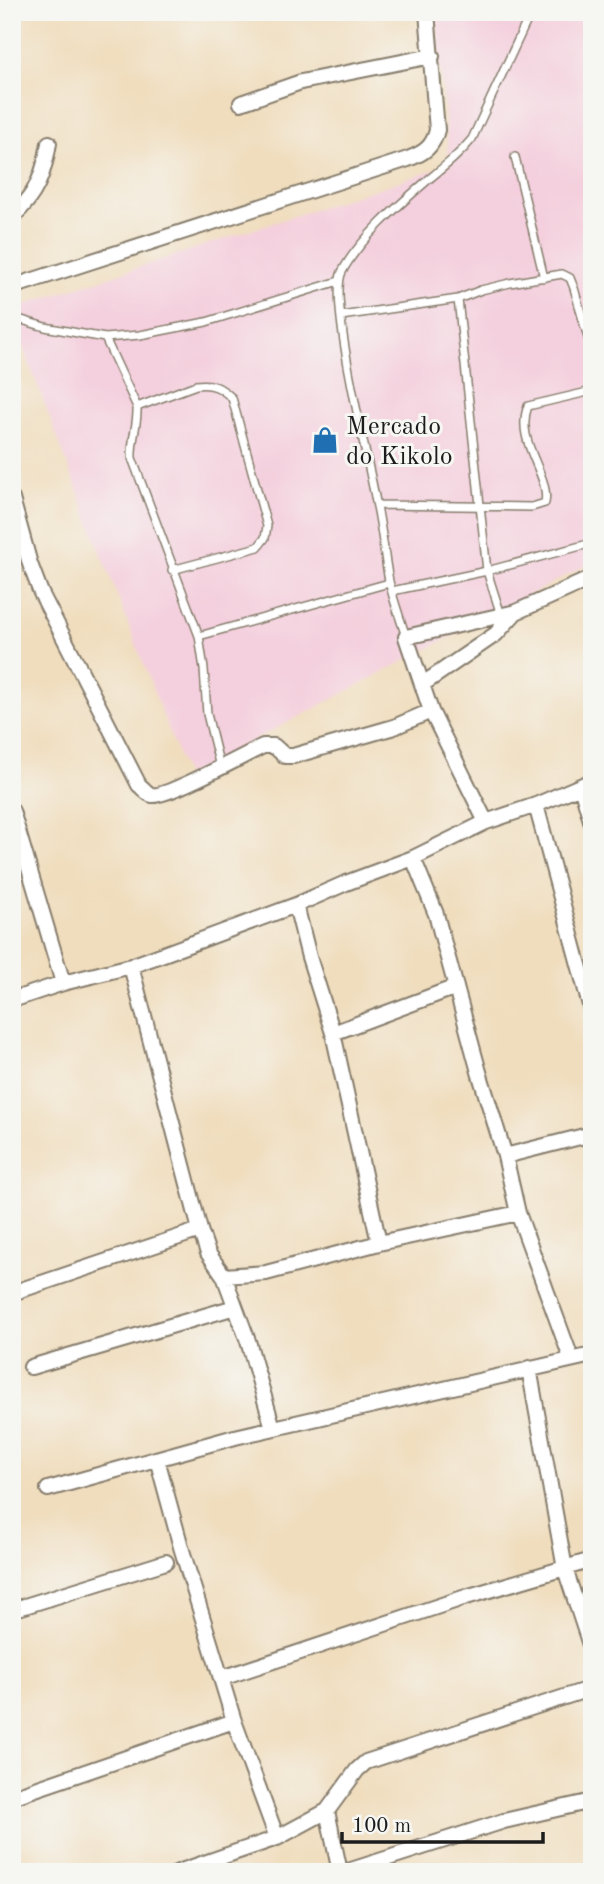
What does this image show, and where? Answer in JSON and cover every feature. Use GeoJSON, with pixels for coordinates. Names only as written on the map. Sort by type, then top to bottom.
{"type":"FeatureCollection","features":[{"type":"Feature","properties":{"kind":"street"},"geometry":{"type":"LineString","coordinates":[[12,287],[417,155],[434,143],[438,130],[427,12]]}},
{"type":"Feature","properties":{"kind":"street"},"geometry":{"type":"LineString","coordinates":[[241,103],[301,82],[432,56]]}},
{"type":"Feature","properties":{"kind":"street"},"geometry":{"type":"LineString","coordinates":[[12,217],[41,180],[50,143]]}},
{"type":"Feature","properties":{"kind":"street"},"geometry":{"type":"LineString","coordinates":[[12,499],[41,593],[139,785],[150,795],[156,795],[263,746],[274,746],[285,756],[293,757],[394,727],[432,711]]}},
{"type":"Feature","properties":{"kind":"street"},"geometry":{"type":"LineString","coordinates":[[486,822],[432,711],[406,637],[516,612],[592,578]]}},
{"type":"Feature","properties":{"kind":"street"},"geometry":{"type":"LineString","coordinates":[[423,684],[489,639],[516,612]]}},
{"type":"Feature","properties":{"kind":"street"},"geometry":{"type":"LineString","coordinates":[[12,1000],[63,983],[131,966],[296,905],[413,858],[486,822],[587,784],[592,824]]}},
{"type":"Feature","properties":{"kind":"street"},"geometry":{"type":"LineString","coordinates":[[536,805],[592,1013]]}},
{"type":"Feature","properties":{"kind":"street"},"geometry":{"type":"LineString","coordinates":[[12,811],[63,983]]}},
{"type":"Feature","properties":{"kind":"street"},"geometry":{"type":"LineString","coordinates":[[413,858],[436,914],[505,1156],[518,1213],[571,1358]]}},
{"type":"Feature","properties":{"kind":"street"},"geometry":{"type":"LineString","coordinates":[[296,905],[333,1033],[379,1243]]}},
{"type":"Feature","properties":{"kind":"street"},"geometry":{"type":"LineString","coordinates":[[131,966],[200,1230],[208,1253],[224,1276],[273,1428]]}},
{"type":"Feature","properties":{"kind":"street"},"geometry":{"type":"LineString","coordinates":[[333,1033],[456,987]]}},
{"type":"Feature","properties":{"kind":"street"},"geometry":{"type":"LineString","coordinates":[[505,1156],[592,1134]]}},
{"type":"Feature","properties":{"kind":"street"},"geometry":{"type":"LineString","coordinates":[[224,1276],[266,1273],[379,1243],[518,1213]]}},
{"type":"Feature","properties":{"kind":"street"},"geometry":{"type":"LineString","coordinates":[[12,1293],[200,1230]]}},
{"type":"Feature","properties":{"kind":"street"},"geometry":{"type":"LineString","coordinates":[[31,1367],[235,1307]]}},
{"type":"Feature","properties":{"kind":"street"},"geometry":{"type":"LineString","coordinates":[[48,1489],[273,1428],[592,1355]]}},
{"type":"Feature","properties":{"kind":"street"},"geometry":{"type":"LineString","coordinates":[[529,1368],[565,1569],[592,1651]]}},
{"type":"Feature","properties":{"kind":"street"},"geometry":{"type":"LineString","coordinates":[[157,1459],[234,1721],[277,1838]]}},
{"type":"Feature","properties":{"kind":"street"},"geometry":{"type":"LineString","coordinates":[[222,1678],[466,1597],[592,1560]]}},
{"type":"Feature","properties":{"kind":"street"},"geometry":{"type":"LineString","coordinates":[[12,1611],[166,1562]]}},
{"type":"Feature","properties":{"kind":"street"},"geometry":{"type":"LineString","coordinates":[[178,1872],[277,1838],[327,1811],[366,1762],[592,1688]]}},
{"type":"Feature","properties":{"kind":"street"},"geometry":{"type":"LineString","coordinates":[[12,1797],[234,1721]]}},
{"type":"Feature","properties":{"kind":"street"},"geometry":{"type":"LineString","coordinates":[[327,1811],[343,1872],[504,1821],[592,1801]]}},
{"type":"Feature","properties":{"kind":"lane"},"geometry":{"type":"LineString","coordinates":[[406,637],[390,587],[377,505],[351,379],[341,316],[339,281],[342,272],[363,242],[428,180],[459,156],[472,139],[531,12]]}},
{"type":"Feature","properties":{"kind":"lane"},"geometry":{"type":"LineString","coordinates":[[515,157],[544,278]]}},
{"type":"Feature","properties":{"kind":"lane"},"geometry":{"type":"LineString","coordinates":[[341,316],[458,299],[481,290],[562,274],[570,278],[592,352]]}},
{"type":"Feature","properties":{"kind":"lane"},"geometry":{"type":"LineString","coordinates":[[12,317],[45,327],[104,338],[140,335],[206,321],[339,281]]}},
{"type":"Feature","properties":{"kind":"lane"},"geometry":{"type":"LineString","coordinates":[[458,299],[487,571],[501,616]]}},
{"type":"Feature","properties":{"kind":"lane"},"geometry":{"type":"LineString","coordinates":[[104,338],[137,407],[131,444],[132,458],[199,636],[207,714],[220,766]]}},
{"type":"Feature","properties":{"kind":"lane"},"geometry":{"type":"LineString","coordinates":[[137,407],[196,385],[206,383],[219,386],[232,398],[267,526],[265,538],[258,547],[173,570]]}},
{"type":"Feature","properties":{"kind":"lane"},"geometry":{"type":"LineString","coordinates":[[377,505],[532,507],[545,503],[547,495],[529,450],[525,414],[528,406],[592,391]]}},
{"type":"Feature","properties":{"kind":"lane"},"geometry":{"type":"LineString","coordinates":[[199,636],[390,587],[487,571],[592,543]]}},
{"type":"Feature","properties":{"kind":"shaded area","name":"Mercado do Kikolo"},"geometry":{"type":"Polygon","coordinates":[[[436,12],[592,12],[592,562],[186,776],[12,318],[12,309],[449,165],[436,12]]]}},
{"type":"Feature","properties":{"kind":"place","name":"Mercado do Kikolo"},"geometry":{"type":"Point","coordinates":[325,440]}}]}
